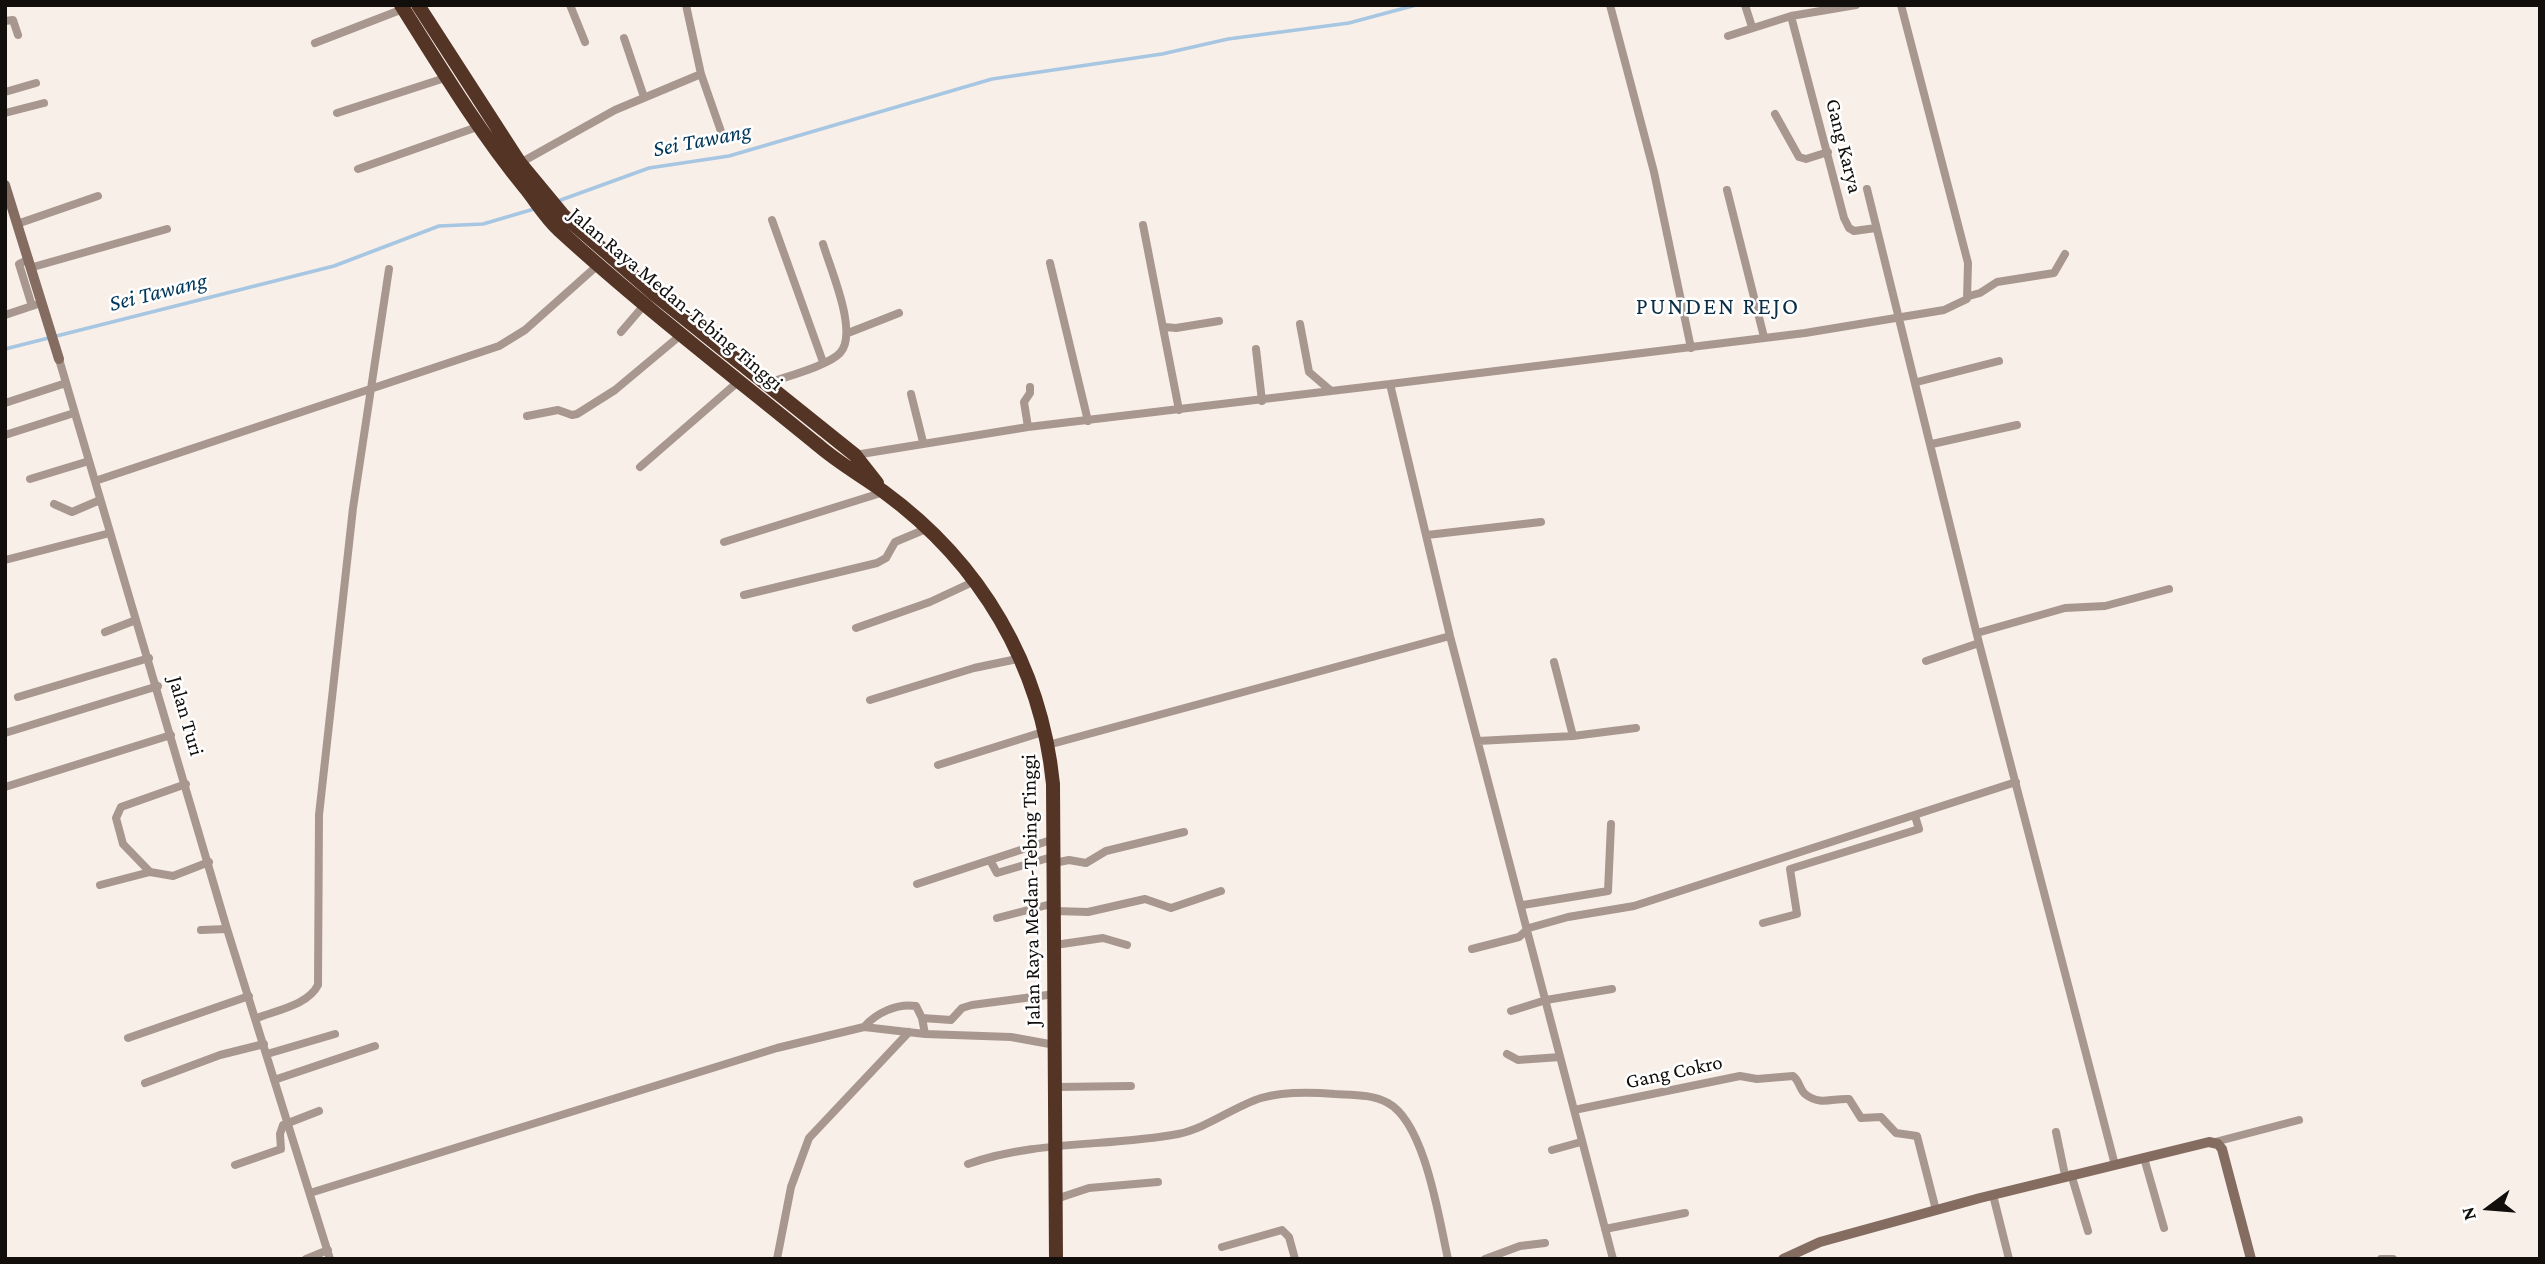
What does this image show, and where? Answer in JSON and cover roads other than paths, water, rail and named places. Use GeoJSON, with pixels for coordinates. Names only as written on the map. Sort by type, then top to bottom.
{"type":"FeatureCollection","features":[{"type":"Feature","properties":{"kind":"highway","name":"Jalan Raya Medan-Tebing Tinggi"},"geometry":{"type":"LineString","coordinates":[[404,6],[480,127],[598,265],[845,468],[884,492],[926,529],[975,580],[989,599],[1022,658],[1047,738],[1054,839],[1056,1199],[1052,1257]]}},
{"type":"Feature","properties":{"kind":"highway","name":"Jalan Raya Medan-Tebing Tinggi"},"geometry":{"type":"LineString","coordinates":[[425,8],[541,199]]}},
{"type":"Feature","properties":{"kind":"highway","name":"Jalan Raya Medan-Tebing Tinggi"},"geometry":{"type":"LineString","coordinates":[[557,219],[855,455],[884,492]]}},
{"type":"Feature","properties":{"kind":"street"},"geometry":{"type":"LineString","coordinates":[[570,5],[585,42]]}},
{"type":"Feature","properties":{"kind":"street"},"geometry":{"type":"LineString","coordinates":[[686,5],[701,74],[724,140]]}},
{"type":"Feature","properties":{"kind":"street"},"geometry":{"type":"LineString","coordinates":[[1610,5],[1654,172],[1691,348]]}},
{"type":"Feature","properties":{"kind":"street"},"geometry":{"type":"LineString","coordinates":[[1745,5],[1752,27]]}},
{"type":"Feature","properties":{"kind":"street"},"geometry":{"type":"LineString","coordinates":[[1728,36],[1791,16],[1856,5]]}},
{"type":"Feature","properties":{"kind":"street"},"geometry":{"type":"LineString","coordinates":[[1901,5],[1968,263],[1969,296]]}},
{"type":"Feature","properties":{"kind":"street"},"geometry":{"type":"LineString","coordinates":[[315,43],[404,6]]}},
{"type":"Feature","properties":{"kind":"street","name":"Gang Karya"},"geometry":{"type":"LineString","coordinates":[[1791,16],[1849,228],[1854,231],[1876,228]]}},
{"type":"Feature","properties":{"kind":"street"},"geometry":{"type":"LineString","coordinates":[[5,21],[13,20],[19,35]]}},
{"type":"Feature","properties":{"kind":"street"},"geometry":{"type":"LineString","coordinates":[[624,38],[644,97]]}},
{"type":"Feature","properties":{"kind":"street"},"geometry":{"type":"LineString","coordinates":[[520,163],[644,97],[701,74]]}},
{"type":"Feature","properties":{"kind":"street"},"geometry":{"type":"LineString","coordinates":[[337,113],[448,77]]}},
{"type":"Feature","properties":{"kind":"street"},"geometry":{"type":"LineString","coordinates":[[5,92],[36,83]]}},
{"type":"Feature","properties":{"kind":"street"},"geometry":{"type":"LineString","coordinates":[[5,113],[44,103]]}},
{"type":"Feature","properties":{"kind":"street"},"geometry":{"type":"LineString","coordinates":[[1775,114],[1799,157],[1807,159],[1828,152]]}},
{"type":"Feature","properties":{"kind":"street"},"geometry":{"type":"LineString","coordinates":[[358,169],[480,127]]}},
{"type":"Feature","properties":{"kind":"street","name":"Jalan Turi"},"geometry":{"type":"LineString","coordinates":[[5,185],[31,263],[37,305],[59,359],[158,686],[227,929],[329,1255]]}},
{"type":"Feature","properties":{"kind":"street"},"geometry":{"type":"LineString","coordinates":[[1867,189],[1917,382],[1978,638],[2115,1165]]}},
{"type":"Feature","properties":{"kind":"street"},"geometry":{"type":"LineString","coordinates":[[1727,191],[1764,337]]}},
{"type":"Feature","properties":{"kind":"street"},"geometry":{"type":"LineString","coordinates":[[17,224],[99,196]]}},
{"type":"Feature","properties":{"kind":"street"},"geometry":{"type":"LineString","coordinates":[[772,220],[823,362]]}},
{"type":"Feature","properties":{"kind":"street"},"geometry":{"type":"LineString","coordinates":[[1143,225],[1165,327],[1179,410]]}},
{"type":"Feature","properties":{"kind":"street"},"geometry":{"type":"LineString","coordinates":[[31,263],[167,229]]}},
{"type":"Feature","properties":{"kind":"street"},"geometry":{"type":"LineString","coordinates":[[766,384],[840,353],[848,333],[823,244]]}},
{"type":"Feature","properties":{"kind":"street"},"geometry":{"type":"LineString","coordinates":[[855,455],[1028,427],[1691,348],[1901,318],[1944,310],[1997,282],[2054,273],[2065,254]]}},
{"type":"Feature","properties":{"kind":"street"},"geometry":{"type":"LineString","coordinates":[[1049,263],[1088,421]]}},
{"type":"Feature","properties":{"kind":"street"},"geometry":{"type":"LineString","coordinates":[[94,481],[512,340],[598,265]]}},
{"type":"Feature","properties":{"kind":"street"},"geometry":{"type":"LineString","coordinates":[[257,1018],[304,1000],[314,993],[318,985],[319,815],[353,508],[389,269]]}},
{"type":"Feature","properties":{"kind":"street"},"geometry":{"type":"LineString","coordinates":[[621,332],[645,304]]}},
{"type":"Feature","properties":{"kind":"street"},"geometry":{"type":"LineString","coordinates":[[5,314],[37,305]]}},
{"type":"Feature","properties":{"kind":"street"},"geometry":{"type":"LineString","coordinates":[[848,333],[899,313]]}},
{"type":"Feature","properties":{"kind":"street"},"geometry":{"type":"LineString","coordinates":[[1165,327],[1176,328],[1219,321]]}},
{"type":"Feature","properties":{"kind":"street"},"geometry":{"type":"LineString","coordinates":[[1300,324],[1309,372],[1330,390]]}},
{"type":"Feature","properties":{"kind":"street"},"geometry":{"type":"LineString","coordinates":[[527,416],[558,410],[577,414],[615,390],[682,334]]}},
{"type":"Feature","properties":{"kind":"street"},"geometry":{"type":"LineString","coordinates":[[1256,349],[1262,401]]}},
{"type":"Feature","properties":{"kind":"street"},"geometry":{"type":"LineString","coordinates":[[1917,382],[1998,361]]}},
{"type":"Feature","properties":{"kind":"street"},"geometry":{"type":"LineString","coordinates":[[640,467],[739,380]]}},
{"type":"Feature","properties":{"kind":"street"},"geometry":{"type":"LineString","coordinates":[[5,403],[66,383]]}},
{"type":"Feature","properties":{"kind":"street"},"geometry":{"type":"LineString","coordinates":[[1390,384],[1450,636],[1523,905],[1581,1142],[1613,1259]]}},
{"type":"Feature","properties":{"kind":"street"},"geometry":{"type":"LineString","coordinates":[[1028,427],[1024,402],[1030,393],[1030,387]]}},
{"type":"Feature","properties":{"kind":"street"},"geometry":{"type":"LineString","coordinates":[[911,394],[923,442]]}},
{"type":"Feature","properties":{"kind":"street"},"geometry":{"type":"LineString","coordinates":[[5,435],[74,413]]}},
{"type":"Feature","properties":{"kind":"street"},"geometry":{"type":"LineString","coordinates":[[1932,444],[2017,425]]}},
{"type":"Feature","properties":{"kind":"street"},"geometry":{"type":"LineString","coordinates":[[30,479],[89,461]]}},
{"type":"Feature","properties":{"kind":"street"},"geometry":{"type":"LineString","coordinates":[[724,542],[884,492]]}},
{"type":"Feature","properties":{"kind":"street"},"geometry":{"type":"LineString","coordinates":[[54,504],[72,512],[100,500]]}},
{"type":"Feature","properties":{"kind":"street"},"geometry":{"type":"LineString","coordinates":[[1427,535],[1541,522]]}},
{"type":"Feature","properties":{"kind":"street"},"geometry":{"type":"LineString","coordinates":[[744,595],[877,563],[886,558],[895,542],[926,529]]}},
{"type":"Feature","properties":{"kind":"street"},"geometry":{"type":"LineString","coordinates":[[5,560],[110,534]]}},
{"type":"Feature","properties":{"kind":"street"},"geometry":{"type":"LineString","coordinates":[[856,628],[930,602],[975,580]]}},
{"type":"Feature","properties":{"kind":"street"},"geometry":{"type":"LineString","coordinates":[[1926,661],[1978,638],[2080,606],[2095,607],[2169,589]]}},
{"type":"Feature","properties":{"kind":"street"},"geometry":{"type":"LineString","coordinates":[[105,632],[136,620]]}},
{"type":"Feature","properties":{"kind":"street"},"geometry":{"type":"LineString","coordinates":[[938,765],[1450,636]]}},
{"type":"Feature","properties":{"kind":"street"},"geometry":{"type":"LineString","coordinates":[[18,697],[149,658]]}},
{"type":"Feature","properties":{"kind":"street"},"geometry":{"type":"LineString","coordinates":[[870,700],[974,668],[1022,658]]}},
{"type":"Feature","properties":{"kind":"street"},"geometry":{"type":"LineString","coordinates":[[1554,662],[1573,736]]}},
{"type":"Feature","properties":{"kind":"street"},"geometry":{"type":"LineString","coordinates":[[5,733],[158,686]]}},
{"type":"Feature","properties":{"kind":"street"},"geometry":{"type":"LineString","coordinates":[[1478,741],[1573,736],[1636,728]]}},
{"type":"Feature","properties":{"kind":"street"},"geometry":{"type":"LineString","coordinates":[[5,787],[172,735]]}},
{"type":"Feature","properties":{"kind":"street"},"geometry":{"type":"LineString","coordinates":[[1472,949],[1519,937],[1529,928],[1568,917],[1634,906],[2016,782]]}},
{"type":"Feature","properties":{"kind":"street"},"geometry":{"type":"LineString","coordinates":[[150,872],[123,844],[116,818],[121,807],[186,784]]}},
{"type":"Feature","properties":{"kind":"street"},"geometry":{"type":"LineString","coordinates":[[1763,923],[1797,914],[1790,869],[1919,829],[1915,816]]}},
{"type":"Feature","properties":{"kind":"street"},"geometry":{"type":"LineString","coordinates":[[1523,905],[1608,891],[1611,824]]}},
{"type":"Feature","properties":{"kind":"street"},"geometry":{"type":"LineString","coordinates":[[990,860],[997,873],[1055,860],[1086,863],[1106,851],[1184,832]]}},
{"type":"Feature","properties":{"kind":"street"},"geometry":{"type":"LineString","coordinates":[[917,884],[1054,839]]}},
{"type":"Feature","properties":{"kind":"street"},"geometry":{"type":"LineString","coordinates":[[100,885],[150,872],[173,876],[209,862]]}},
{"type":"Feature","properties":{"kind":"street"},"geometry":{"type":"LineString","coordinates":[[997,918],[1055,907],[1088,912],[1145,899],[1171,908],[1221,891]]}},
{"type":"Feature","properties":{"kind":"street"},"geometry":{"type":"LineString","coordinates":[[201,930],[227,929]]}},
{"type":"Feature","properties":{"kind":"street"},"geometry":{"type":"LineString","coordinates":[[1055,945],[1103,937],[1127,945]]}},
{"type":"Feature","properties":{"kind":"street"},"geometry":{"type":"LineString","coordinates":[[1511,1012],[1546,1000],[1612,989]]}},
{"type":"Feature","properties":{"kind":"street"},"geometry":{"type":"LineString","coordinates":[[777,1259],[791,1187],[808,1138],[909,1032],[951,1020],[962,1008],[972,1005],[1055,994]]}},
{"type":"Feature","properties":{"kind":"street"},"geometry":{"type":"LineString","coordinates":[[128,1038],[249,996]]}},
{"type":"Feature","properties":{"kind":"street"},"geometry":{"type":"LineString","coordinates":[[864,1027],[878,1013],[912,1004],[919,1008],[924,1026]]}},
{"type":"Feature","properties":{"kind":"street"},"geometry":{"type":"LineString","coordinates":[[924,1026],[1055,1045]]}},
{"type":"Feature","properties":{"kind":"street"},"geometry":{"type":"LineString","coordinates":[[310,1193],[777,1048],[864,1027],[909,1032]]}},
{"type":"Feature","properties":{"kind":"street"},"geometry":{"type":"LineString","coordinates":[[267,1054],[335,1034]]}},
{"type":"Feature","properties":{"kind":"street"},"geometry":{"type":"LineString","coordinates":[[145,1083],[220,1055],[264,1044]]}},
{"type":"Feature","properties":{"kind":"street"},"geometry":{"type":"LineString","coordinates":[[274,1080],[375,1046]]}},
{"type":"Feature","properties":{"kind":"street"},"geometry":{"type":"LineString","coordinates":[[1507,1054],[1518,1060],[1560,1057]]}},
{"type":"Feature","properties":{"kind":"street","name":"Gang Cokro"},"geometry":{"type":"LineString","coordinates":[[1574,1110],[1740,1076],[1757,1079],[1793,1076],[1804,1093],[1812,1098],[1827,1102],[1849,1100],[1861,1118],[1881,1117],[1896,1133],[1917,1136],[1936,1210]]}},
{"type":"Feature","properties":{"kind":"street"},"geometry":{"type":"LineString","coordinates":[[1056,1087],[1131,1086]]}},
{"type":"Feature","properties":{"kind":"street"},"geometry":{"type":"LineString","coordinates":[[968,1164],[1002,1152],[1055,1145],[1125,1142],[1181,1133],[1260,1098],[1282,1093],[1375,1097],[1395,1109],[1415,1138],[1426,1164],[1448,1259]]}},
{"type":"Feature","properties":{"kind":"street"},"geometry":{"type":"LineString","coordinates":[[235,1165],[281,1149],[281,1128],[289,1121],[319,1111]]}},
{"type":"Feature","properties":{"kind":"street"},"geometry":{"type":"LineString","coordinates":[[1783,1259],[1820,1242],[1936,1210],[2068,1175],[2299,1120]]}},
{"type":"Feature","properties":{"kind":"street"},"geometry":{"type":"LineString","coordinates":[[2056,1132],[2088,1231]]}},
{"type":"Feature","properties":{"kind":"street"},"geometry":{"type":"LineString","coordinates":[[1552,1150],[1581,1142]]}},
{"type":"Feature","properties":{"kind":"street"},"geometry":{"type":"LineString","coordinates":[[2215,1142],[2222,1149],[2251,1259]]}},
{"type":"Feature","properties":{"kind":"street"},"geometry":{"type":"LineString","coordinates":[[2144,1158],[2165,1228]]}},
{"type":"Feature","properties":{"kind":"street"},"geometry":{"type":"LineString","coordinates":[[1056,1199],[1089,1188],[1158,1182]]}},
{"type":"Feature","properties":{"kind":"street"},"geometry":{"type":"LineString","coordinates":[[1993,1195],[2009,1259]]}},
{"type":"Feature","properties":{"kind":"street"},"geometry":{"type":"LineString","coordinates":[[1605,1228],[1685,1213]]}},
{"type":"Feature","properties":{"kind":"street"},"geometry":{"type":"LineString","coordinates":[[1222,1247],[1282,1230],[1289,1237],[1295,1259]]}},
{"type":"Feature","properties":{"kind":"street"},"geometry":{"type":"LineString","coordinates":[[1485,1259],[1520,1245],[1545,1243]]}},
{"type":"Feature","properties":{"kind":"street"},"geometry":{"type":"LineString","coordinates":[[306,1259],[329,1255]]}},
{"type":"Feature","properties":{"kind":"street"},"geometry":{"type":"LineString","coordinates":[[2381,1259],[2393,1259]]}},
{"type":"Feature","properties":{"kind":"waterway","name":"Sei Tawang"},"geometry":{"type":"LineString","coordinates":[[558,201],[649,168],[729,156],[992,79],[1162,54],[1228,39],[1349,23],[1416,5]]}},
{"type":"Feature","properties":{"kind":"waterway","name":"Sei Tawang"},"geometry":{"type":"LineString","coordinates":[[5,349],[334,266],[439,226],[483,224],[534,209]]}},
{"type":"Feature","properties":{"kind":"district","name":"PUNDEN REJO"},"geometry":{"type":"Point","coordinates":[1718,307]}}]}
